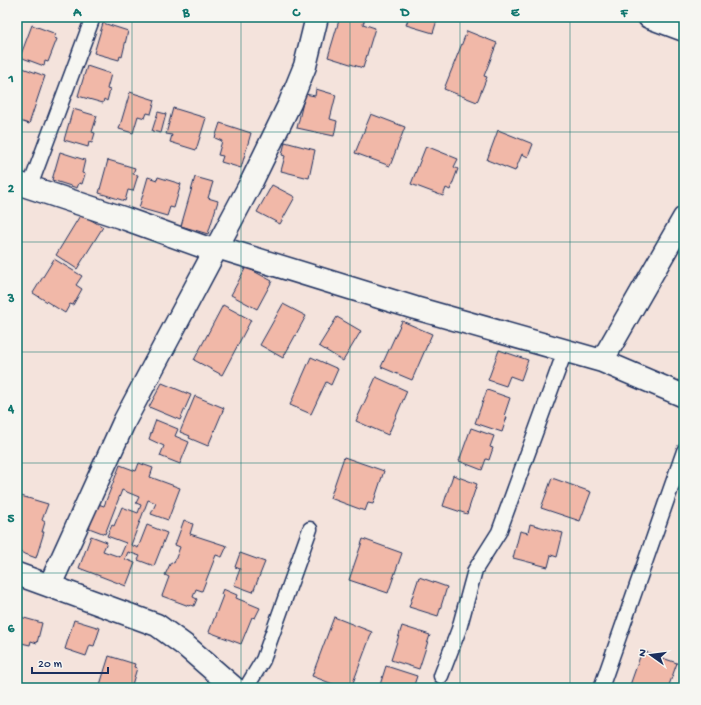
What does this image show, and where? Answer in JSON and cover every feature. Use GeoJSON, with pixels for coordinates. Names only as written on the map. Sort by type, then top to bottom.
{"type":"FeatureCollection","features":[{"type":"Feature","properties":{"kind":"street"},"geometry":{"type":"LineString","coordinates":[[50,585],[125,420],[216,249],[290,103],[305,66],[317,17]]}},
{"type":"Feature","properties":{"kind":"street"},"geometry":{"type":"LineString","coordinates":[[649,17],[679,24]]}},
{"type":"Feature","properties":{"kind":"street"},"geometry":{"type":"LineString","coordinates":[[24,184],[216,249],[415,308],[602,361],[684,396]]}},
{"type":"Feature","properties":{"kind":"street"},"geometry":{"type":"LineString","coordinates":[[602,361],[684,218]]}},
{"type":"Feature","properties":{"kind":"street"},"geometry":{"type":"LineString","coordinates":[[17,574],[157,625],[187,647],[234,688]]}},
{"type":"Feature","properties":{"kind":"lane"},"geometry":{"type":"LineString","coordinates":[[24,184],[93,17]]}},
{"type":"Feature","properties":{"kind":"lane"},"geometry":{"type":"LineString","coordinates":[[441,676],[459,629],[475,570],[499,532],[565,351]]}},
{"type":"Feature","properties":{"kind":"lane"},"geometry":{"type":"LineString","coordinates":[[600,688],[684,451]]}},
{"type":"Feature","properties":{"kind":"lane"},"geometry":{"type":"LineString","coordinates":[[246,688],[263,660],[310,529]]}},
{"type":"Feature","properties":{"kind":"building"},"geometry":{"type":"Polygon","coordinates":[[[340,17],[358,17],[365,19],[363,24],[375,28],[363,68],[328,57],[340,17]]]}},
{"type":"Feature","properties":{"kind":"building"},"geometry":{"type":"Polygon","coordinates":[[[409,17],[438,17],[433,33],[406,25],[409,17]]]}},
{"type":"Feature","properties":{"kind":"building"},"geometry":{"type":"Polygon","coordinates":[[[103,23],[128,31],[122,57],[120,56],[119,60],[94,53],[103,23]]]}},
{"type":"Feature","properties":{"kind":"building"},"geometry":{"type":"Polygon","coordinates":[[[32,25],[56,34],[54,38],[57,39],[48,62],[45,61],[44,66],[20,57],[32,25]]]}},
{"type":"Feature","properties":{"kind":"building"},"geometry":{"type":"Polygon","coordinates":[[[467,31],[497,43],[484,76],[487,77],[477,102],[444,89],[467,31]]]}},
{"type":"Feature","properties":{"kind":"building"},"geometry":{"type":"Polygon","coordinates":[[[17,66],[45,76],[29,124],[17,120],[17,66]]]}},
{"type":"Feature","properties":{"kind":"building"},"geometry":{"type":"Polygon","coordinates":[[[87,66],[111,74],[107,89],[110,90],[107,101],[104,99],[103,103],[78,96],[87,66]]]}},
{"type":"Feature","properties":{"kind":"building"},"geometry":{"type":"Polygon","coordinates":[[[316,89],[336,95],[330,119],[337,121],[334,136],[297,128],[305,94],[315,96],[316,89]]]}},
{"type":"Feature","properties":{"kind":"building"},"geometry":{"type":"Polygon","coordinates":[[[130,92],[155,100],[151,114],[147,113],[145,118],[138,116],[133,133],[119,129],[130,92]]]}},
{"type":"Feature","properties":{"kind":"building"},"geometry":{"type":"Polygon","coordinates":[[[173,108],[206,118],[196,150],[170,142],[172,135],[166,134],[173,108]]]}},
{"type":"Feature","properties":{"kind":"building"},"geometry":{"type":"Polygon","coordinates":[[[73,109],[97,116],[92,132],[95,133],[92,143],[89,142],[88,147],[64,140],[73,109]]]}},
{"type":"Feature","properties":{"kind":"building"},"geometry":{"type":"Polygon","coordinates":[[[158,112],[166,114],[161,133],[152,131],[158,112]]]}},
{"type":"Feature","properties":{"kind":"building"},"geometry":{"type":"Polygon","coordinates":[[[371,114],[405,127],[390,166],[355,153],[371,114]]]}},
{"type":"Feature","properties":{"kind":"building"},"geometry":{"type":"Polygon","coordinates":[[[220,123],[251,133],[241,168],[221,162],[223,156],[218,155],[222,141],[215,138],[220,123]]]}},
{"type":"Feature","properties":{"kind":"building"},"geometry":{"type":"Polygon","coordinates":[[[498,130],[533,144],[528,157],[522,154],[515,171],[487,160],[498,130]]]}},
{"type":"Feature","properties":{"kind":"building"},"geometry":{"type":"Polygon","coordinates":[[[17,142],[19,142],[18,147],[22,148],[17,163],[17,142]]]}},
{"type":"Feature","properties":{"kind":"building"},"geometry":{"type":"Polygon","coordinates":[[[285,142],[315,150],[309,178],[281,171],[285,156],[282,155],[285,142]]]}},
{"type":"Feature","properties":{"kind":"building"},"geometry":{"type":"Polygon","coordinates":[[[426,146],[458,159],[454,167],[458,169],[450,190],[446,188],[443,196],[411,184],[426,146]]]}},
{"type":"Feature","properties":{"kind":"building"},"geometry":{"type":"Polygon","coordinates":[[[60,152],[85,160],[82,173],[85,174],[82,184],[79,183],[77,188],[52,180],[60,152]]]}},
{"type":"Feature","properties":{"kind":"building"},"geometry":{"type":"Polygon","coordinates":[[[108,160],[135,168],[133,174],[138,175],[133,191],[128,190],[125,201],[99,193],[108,160]]]}},
{"type":"Feature","properties":{"kind":"building"},"geometry":{"type":"Polygon","coordinates":[[[148,177],[157,180],[158,177],[181,184],[174,208],[170,207],[167,216],[139,208],[148,177]]]}},
{"type":"Feature","properties":{"kind":"building"},"geometry":{"type":"Polygon","coordinates":[[[195,177],[213,182],[208,198],[218,201],[208,234],[181,226],[195,177]]]}},
{"type":"Feature","properties":{"kind":"building"},"geometry":{"type":"Polygon","coordinates":[[[272,185],[295,197],[280,224],[257,212],[272,185]]]}},
{"type":"Feature","properties":{"kind":"building"},"geometry":{"type":"Polygon","coordinates":[[[81,214],[103,227],[77,269],[56,255],[81,214]]]}},
{"type":"Feature","properties":{"kind":"building"},"geometry":{"type":"Polygon","coordinates":[[[54,259],[82,276],[76,285],[82,289],[73,305],[70,304],[65,313],[33,293],[54,259]]]}},
{"type":"Feature","properties":{"kind":"building"},"geometry":{"type":"Polygon","coordinates":[[[246,267],[272,281],[257,309],[231,295],[246,267]]]}},
{"type":"Feature","properties":{"kind":"building"},"geometry":{"type":"Polygon","coordinates":[[[283,304],[306,316],[283,358],[260,345],[283,304]]]}},
{"type":"Feature","properties":{"kind":"building"},"geometry":{"type":"Polygon","coordinates":[[[223,305],[251,320],[222,375],[194,360],[223,305]]]}},
{"type":"Feature","properties":{"kind":"building"},"geometry":{"type":"Polygon","coordinates":[[[337,317],[361,331],[343,361],[319,346],[337,317]]]}},
{"type":"Feature","properties":{"kind":"building"},"geometry":{"type":"Polygon","coordinates":[[[402,321],[432,334],[412,380],[381,367],[402,321]]]}},
{"type":"Feature","properties":{"kind":"building"},"geometry":{"type":"Polygon","coordinates":[[[499,350],[528,360],[521,380],[510,376],[506,386],[488,380],[499,350]]]}},
{"type":"Feature","properties":{"kind":"building"},"geometry":{"type":"Polygon","coordinates":[[[311,357],[338,369],[331,385],[326,382],[311,414],[290,405],[311,357]]]}},
{"type":"Feature","properties":{"kind":"building"},"geometry":{"type":"Polygon","coordinates":[[[376,377],[407,391],[388,435],[356,421],[376,377]]]}},
{"type":"Feature","properties":{"kind":"building"},"geometry":{"type":"Polygon","coordinates":[[[162,383],[191,395],[180,420],[149,407],[162,383]]]}},
{"type":"Feature","properties":{"kind":"building"},"geometry":{"type":"Polygon","coordinates":[[[487,390],[510,398],[504,416],[507,417],[502,432],[475,423],[487,390]]]}},
{"type":"Feature","properties":{"kind":"building"},"geometry":{"type":"Polygon","coordinates":[[[195,396],[224,408],[208,446],[189,438],[190,436],[180,432],[195,396]]]}},
{"type":"Feature","properties":{"kind":"building"},"geometry":{"type":"Polygon","coordinates":[[[156,420],[178,429],[175,436],[189,442],[180,464],[160,456],[164,446],[149,439],[156,420]]]}},
{"type":"Feature","properties":{"kind":"building"},"geometry":{"type":"Polygon","coordinates":[[[471,428],[494,436],[490,447],[493,448],[489,460],[486,459],[482,470],[459,461],[471,428]]]}},
{"type":"Feature","properties":{"kind":"building"},"geometry":{"type":"Polygon","coordinates":[[[344,457],[384,471],[373,504],[368,503],[365,511],[330,498],[344,457]]]}},
{"type":"Feature","properties":{"kind":"building"},"geometry":{"type":"Polygon","coordinates":[[[139,463],[153,468],[150,477],[180,488],[168,520],[151,514],[156,503],[148,500],[131,545],[138,548],[147,525],[167,533],[154,566],[138,560],[140,556],[128,552],[125,559],[135,563],[126,586],[79,568],[91,536],[107,542],[103,551],[120,557],[126,543],[107,536],[112,525],[114,526],[122,507],[138,513],[141,505],[136,503],[139,497],[122,490],[105,534],[89,528],[98,504],[104,506],[120,465],[136,471],[139,463]]]}},
{"type":"Feature","properties":{"kind":"building"},"geometry":{"type":"Polygon","coordinates":[[[453,475],[477,484],[467,514],[443,506],[453,475]]]}},
{"type":"Feature","properties":{"kind":"building"},"geometry":{"type":"Polygon","coordinates":[[[552,478],[591,492],[580,521],[541,508],[552,478]]]}},
{"type":"Feature","properties":{"kind":"building"},"geometry":{"type":"Polygon","coordinates":[[[21,496],[48,504],[42,520],[45,522],[42,532],[44,532],[36,558],[17,551],[17,508],[21,496]]]}},
{"type":"Feature","properties":{"kind":"building"},"geometry":{"type":"Polygon","coordinates":[[[184,520],[193,524],[190,534],[227,546],[222,557],[216,555],[202,591],[196,589],[193,597],[197,599],[194,606],[189,606],[162,596],[169,577],[165,575],[171,562],[174,563],[180,547],[175,545],[184,520]]]}},
{"type":"Feature","properties":{"kind":"building"},"geometry":{"type":"Polygon","coordinates":[[[530,524],[563,533],[557,557],[551,555],[548,567],[513,558],[520,531],[528,533],[530,524]]]}},
{"type":"Feature","properties":{"kind":"building"},"geometry":{"type":"Polygon","coordinates":[[[363,539],[402,553],[388,593],[349,580],[363,539]]]}},
{"type":"Feature","properties":{"kind":"building"},"geometry":{"type":"Polygon","coordinates":[[[240,553],[265,562],[253,592],[234,585],[240,569],[235,567],[240,553]]]}},
{"type":"Feature","properties":{"kind":"building"},"geometry":{"type":"Polygon","coordinates":[[[419,577],[447,587],[438,616],[409,607],[419,577]]]}},
{"type":"Feature","properties":{"kind":"building"},"geometry":{"type":"Polygon","coordinates":[[[223,589],[237,595],[236,598],[260,608],[255,618],[252,617],[241,644],[209,632],[223,595],[221,594],[223,589]]]}},
{"type":"Feature","properties":{"kind":"building"},"geometry":{"type":"Polygon","coordinates":[[[17,616],[42,623],[37,643],[31,641],[30,645],[17,642],[17,616]]]}},
{"type":"Feature","properties":{"kind":"building"},"geometry":{"type":"Polygon","coordinates":[[[334,617],[372,632],[351,688],[343,688],[312,676],[334,617]]]}},
{"type":"Feature","properties":{"kind":"building"},"geometry":{"type":"Polygon","coordinates":[[[74,620],[100,628],[94,646],[90,645],[86,656],[65,649],[74,620]]]}},
{"type":"Feature","properties":{"kind":"building"},"geometry":{"type":"Polygon","coordinates":[[[402,626],[430,635],[419,669],[391,660],[402,626]]]}},
{"type":"Feature","properties":{"kind":"building"},"geometry":{"type":"Polygon","coordinates":[[[642,651],[677,663],[668,688],[629,688],[642,651]]]}},
{"type":"Feature","properties":{"kind":"building"},"geometry":{"type":"Polygon","coordinates":[[[109,656],[135,664],[134,667],[137,668],[131,688],[99,688],[109,656]]]}},
{"type":"Feature","properties":{"kind":"building"},"geometry":{"type":"Polygon","coordinates":[[[386,666],[417,676],[413,688],[379,688],[386,666]]]}}]}
